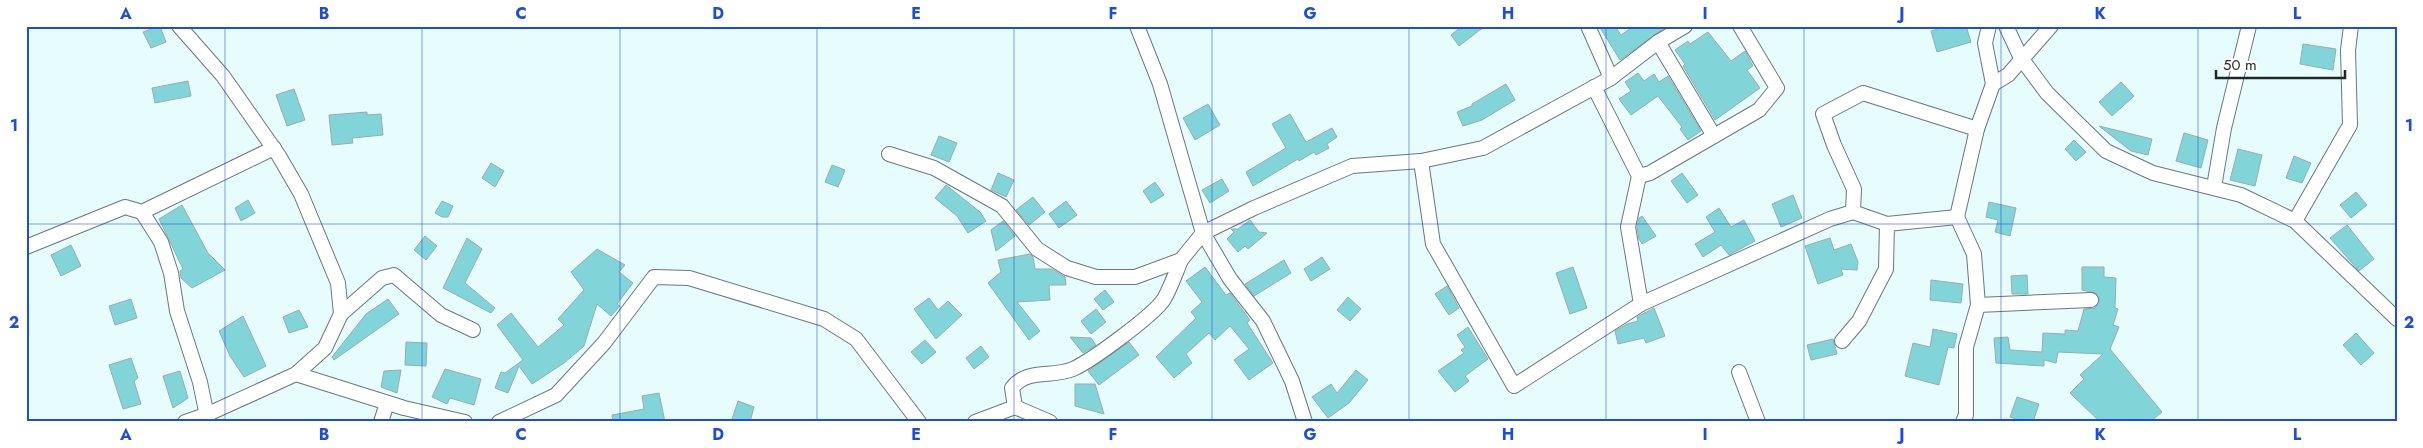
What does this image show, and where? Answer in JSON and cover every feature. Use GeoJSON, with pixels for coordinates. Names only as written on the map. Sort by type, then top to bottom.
{"type":"FeatureCollection","features":[{"type":"Feature","properties":{"kind":"street"},"geometry":{"type":"LineString","coordinates":[[179,26],[223,76],[274,148],[301,194],[338,283],[341,314]]}},
{"type":"Feature","properties":{"kind":"street"},"geometry":{"type":"LineString","coordinates":[[1137,26],[1160,84],[1203,233],[1230,279],[1263,321],[1292,381],[1305,422]]}},
{"type":"Feature","properties":{"kind":"street"},"geometry":{"type":"LineString","coordinates":[[1588,26],[1611,78]]}},
{"type":"Feature","properties":{"kind":"street"},"geometry":{"type":"LineString","coordinates":[[1050,422],[1034,419],[1015,407],[1012,388],[1018,380],[1033,375],[1071,370],[1096,356],[1151,312],[1163,300],[1181,260],[1203,233],[1254,208],[1352,166],[1421,161],[1483,148],[1611,78],[1658,42],[1685,26]]}},
{"type":"Feature","properties":{"kind":"street"},"geometry":{"type":"LineString","coordinates":[[1639,176],[1650,173],[1759,110],[1777,88],[1740,26]]}},
{"type":"Feature","properties":{"kind":"street"},"geometry":{"type":"LineString","coordinates":[[1964,422],[1966,416],[1966,347],[1978,305],[1974,254],[1957,217],[1977,129],[1993,84],[1985,42],[1989,26]]}},
{"type":"Feature","properties":{"kind":"street"},"geometry":{"type":"LineString","coordinates":[[2006,26],[2021,58],[2047,93],[2106,151],[2153,173],[2241,195],[2295,221],[2397,319]]}},
{"type":"Feature","properties":{"kind":"street"},"geometry":{"type":"LineString","coordinates":[[1993,84],[2008,75],[2051,26]]}},
{"type":"Feature","properties":{"kind":"street"},"geometry":{"type":"LineString","coordinates":[[2214,187],[2224,128],[2249,26]]}},
{"type":"Feature","properties":{"kind":"street"},"geometry":{"type":"LineString","coordinates":[[2295,221],[2350,125],[2348,50],[2351,26]]}},
{"type":"Feature","properties":{"kind":"street"},"geometry":{"type":"LineString","coordinates":[[1658,42],[1714,136]]}},
{"type":"Feature","properties":{"kind":"street"},"geometry":{"type":"LineString","coordinates":[[1594,87],[1639,176],[1628,227],[1641,304]]}},
{"type":"Feature","properties":{"kind":"street"},"geometry":{"type":"LineString","coordinates":[[1853,212],[1854,188],[1834,145],[1823,114],[1863,93],[1977,129]]}},
{"type":"Feature","properties":{"kind":"street"},"geometry":{"type":"LineString","coordinates":[[142,212],[274,148]]}},
{"type":"Feature","properties":{"kind":"street"},"geometry":{"type":"LineString","coordinates":[[889,154],[934,168],[1002,206],[1036,250],[1067,268],[1096,277],[1135,278],[1181,260]]}},
{"type":"Feature","properties":{"kind":"street"},"geometry":{"type":"LineString","coordinates":[[1421,161],[1433,244],[1514,386],[1641,304],[1830,219],[1853,212],[1887,224],[1957,217]]}},
{"type":"Feature","properties":{"kind":"street"},"geometry":{"type":"LineString","coordinates":[[26,247],[125,207],[142,212],[161,242],[171,273],[177,311],[208,418]]}},
{"type":"Feature","properties":{"kind":"street"},"geometry":{"type":"LineString","coordinates":[[1842,341],[1860,321],[1886,269],[1887,224]]}},
{"type":"Feature","properties":{"kind":"street"},"geometry":{"type":"LineString","coordinates":[[185,422],[208,418],[296,374],[325,348],[341,314],[382,278],[394,276],[441,314],[473,330]]}},
{"type":"Feature","properties":{"kind":"street"},"geometry":{"type":"LineString","coordinates":[[499,422],[556,395],[604,342],[654,277],[689,278],[824,319],[856,339],[919,422]]}},
{"type":"Feature","properties":{"kind":"street"},"geometry":{"type":"LineString","coordinates":[[1978,305],[2091,300]]}},
{"type":"Feature","properties":{"kind":"street"},"geometry":{"type":"LineString","coordinates":[[1739,372],[1758,422]]}},
{"type":"Feature","properties":{"kind":"street"},"geometry":{"type":"LineString","coordinates":[[296,374],[387,403],[465,422]]}},
{"type":"Feature","properties":{"kind":"street"},"geometry":{"type":"LineString","coordinates":[[382,422],[387,403]]}},
{"type":"Feature","properties":{"kind":"street"},"geometry":{"type":"LineString","coordinates":[[974,422],[1015,407]]}},
{"type":"Feature","properties":{"kind":"building"},"geometry":{"type":"Polygon","coordinates":[[[160,26],[166,42],[151,48],[143,32],[160,26]]]}},
{"type":"Feature","properties":{"kind":"building"},"geometry":{"type":"Polygon","coordinates":[[[1462,26],[1485,26],[1459,46],[1451,35],[1462,26]]]}},
{"type":"Feature","properties":{"kind":"building"},"geometry":{"type":"Polygon","coordinates":[[[1599,26],[1615,26],[1621,35],[1634,26],[1667,26],[1620,60],[1599,26]]]}},
{"type":"Feature","properties":{"kind":"building"},"geometry":{"type":"Polygon","coordinates":[[[1947,26],[1966,26],[1971,42],[1937,52],[1931,31],[1947,26]]]}},
{"type":"Feature","properties":{"kind":"building"},"geometry":{"type":"Polygon","coordinates":[[[1708,32],[1731,61],[1745,51],[1753,66],[1747,70],[1760,88],[1715,120],[1683,66],[1685,64],[1675,50],[1688,41],[1690,44],[1708,32]]]}},
{"type":"Feature","properties":{"kind":"building"},"geometry":{"type":"Polygon","coordinates":[[[2303,44],[2336,49],[2333,70],[2300,64],[2303,44]]]}},
{"type":"Feature","properties":{"kind":"building"},"geometry":{"type":"Polygon","coordinates":[[[1638,73],[1644,81],[1654,74],[1659,82],[1668,76],[1701,131],[1688,140],[1680,129],[1682,127],[1658,96],[1631,115],[1619,99],[1631,91],[1625,82],[1638,73]]]}},
{"type":"Feature","properties":{"kind":"building"},"geometry":{"type":"Polygon","coordinates":[[[188,81],[191,96],[155,103],[152,88],[188,81]]]}},
{"type":"Feature","properties":{"kind":"building"},"geometry":{"type":"Polygon","coordinates":[[[2121,82],[2134,96],[2112,116],[2099,102],[2121,82]]]}},
{"type":"Feature","properties":{"kind":"building"},"geometry":{"type":"Polygon","coordinates":[[[1506,84],[1515,100],[1482,120],[1463,126],[1457,112],[1472,106],[1472,104],[1506,84]]]}},
{"type":"Feature","properties":{"kind":"building"},"geometry":{"type":"Polygon","coordinates":[[[294,89],[305,120],[287,126],[276,95],[294,89]]]}},
{"type":"Feature","properties":{"kind":"building"},"geometry":{"type":"Polygon","coordinates":[[[1208,104],[1220,125],[1195,140],[1183,118],[1208,104]]]}},
{"type":"Feature","properties":{"kind":"building"},"geometry":{"type":"Polygon","coordinates":[[[367,112],[367,115],[381,114],[383,135],[352,138],[353,143],[332,145],[329,115],[367,112]]]}},
{"type":"Feature","properties":{"kind":"building"},"geometry":{"type":"Polygon","coordinates":[[[1290,114],[1306,142],[1332,128],[1337,137],[1327,144],[1329,148],[1316,155],[1314,152],[1299,161],[1298,159],[1253,186],[1246,172],[1286,148],[1272,124],[1290,114]]]}},
{"type":"Feature","properties":{"kind":"building"},"geometry":{"type":"Polygon","coordinates":[[[2099,126],[2152,139],[2148,155],[2131,151],[2099,126]]]}},
{"type":"Feature","properties":{"kind":"building"},"geometry":{"type":"Polygon","coordinates":[[[2184,133],[2208,140],[2201,168],[2176,161],[2184,133]]]}},
{"type":"Feature","properties":{"kind":"building"},"geometry":{"type":"Polygon","coordinates":[[[939,136],[957,143],[949,162],[931,155],[939,136]]]}},
{"type":"Feature","properties":{"kind":"building"},"geometry":{"type":"Polygon","coordinates":[[[2074,140],[2086,152],[2076,161],[2065,149],[2074,140]]]}},
{"type":"Feature","properties":{"kind":"building"},"geometry":{"type":"Polygon","coordinates":[[[2238,149],[2262,155],[2255,186],[2230,180],[2238,149]]]}},
{"type":"Feature","properties":{"kind":"building"},"geometry":{"type":"Polygon","coordinates":[[[2294,156],[2311,163],[2302,183],[2286,178],[2294,156]]]}},
{"type":"Feature","properties":{"kind":"building"},"geometry":{"type":"Polygon","coordinates":[[[491,163],[504,171],[495,187],[482,178],[491,163]]]}},
{"type":"Feature","properties":{"kind":"building"},"geometry":{"type":"Polygon","coordinates":[[[832,165],[845,170],[838,187],[825,182],[832,165]]]}},
{"type":"Feature","properties":{"kind":"building"},"geometry":{"type":"Polygon","coordinates":[[[998,173],[1014,180],[1006,197],[991,190],[998,173]]]}},
{"type":"Feature","properties":{"kind":"building"},"geometry":{"type":"Polygon","coordinates":[[[1682,173],[1698,195],[1687,203],[1671,181],[1682,173]]]}},
{"type":"Feature","properties":{"kind":"building"},"geometry":{"type":"Polygon","coordinates":[[[1222,179],[1229,191],[1210,203],[1202,190],[1222,179]]]}},
{"type":"Feature","properties":{"kind":"building"},"geometry":{"type":"Polygon","coordinates":[[[1155,182],[1164,195],[1151,203],[1143,191],[1155,182]]]}},
{"type":"Feature","properties":{"kind":"building"},"geometry":{"type":"Polygon","coordinates":[[[946,185],[980,212],[986,221],[968,233],[957,216],[935,198],[946,185]]]}},
{"type":"Feature","properties":{"kind":"building"},"geometry":{"type":"Polygon","coordinates":[[[2356,192],[2367,205],[2351,218],[2340,205],[2356,192]]]}},
{"type":"Feature","properties":{"kind":"building"},"geometry":{"type":"Polygon","coordinates":[[[1793,195],[1802,218],[1781,227],[1772,204],[1793,195]]]}},
{"type":"Feature","properties":{"kind":"building"},"geometry":{"type":"Polygon","coordinates":[[[1033,197],[1045,212],[1029,225],[1016,210],[1033,197]]]}},
{"type":"Feature","properties":{"kind":"building"},"geometry":{"type":"Polygon","coordinates":[[[248,200],[255,213],[241,221],[235,208],[248,200]]]}},
{"type":"Feature","properties":{"kind":"building"},"geometry":{"type":"Polygon","coordinates":[[[442,201],[453,206],[448,217],[442,217],[435,213],[442,201]]]}},
{"type":"Feature","properties":{"kind":"building"},"geometry":{"type":"Polygon","coordinates":[[[1066,201],[1077,215],[1059,228],[1049,214],[1066,201]]]}},
{"type":"Feature","properties":{"kind":"building"},"geometry":{"type":"Polygon","coordinates":[[[1989,202],[2016,208],[2010,236],[1995,232],[1998,220],[1986,217],[1989,202]]]}},
{"type":"Feature","properties":{"kind":"building"},"geometry":{"type":"Polygon","coordinates":[[[182,205],[208,253],[225,270],[192,288],[181,278],[180,271],[183,269],[159,219],[182,205]]]}},
{"type":"Feature","properties":{"kind":"building"},"geometry":{"type":"Polygon","coordinates":[[[1719,208],[1731,227],[1744,220],[1755,241],[1729,255],[1721,245],[1703,257],[1695,244],[1715,232],[1706,217],[1719,208]]]}},
{"type":"Feature","properties":{"kind":"building"},"geometry":{"type":"Polygon","coordinates":[[[1642,216],[1656,236],[1642,244],[1637,227],[1639,218],[1642,216]]]}},
{"type":"Feature","properties":{"kind":"building"},"geometry":{"type":"Polygon","coordinates":[[[1250,220],[1259,232],[1267,233],[1248,249],[1245,246],[1238,252],[1227,239],[1234,232],[1231,229],[1238,229],[1250,220]]]}},
{"type":"Feature","properties":{"kind":"building"},"geometry":{"type":"Polygon","coordinates":[[[1003,221],[1015,236],[996,251],[991,230],[1003,221]]]}},
{"type":"Feature","properties":{"kind":"building"},"geometry":{"type":"Polygon","coordinates":[[[2347,225],[2374,259],[2359,271],[2330,238],[2347,225]]]}},
{"type":"Feature","properties":{"kind":"building"},"geometry":{"type":"Polygon","coordinates":[[[425,236],[437,246],[426,260],[414,250],[425,236]]]}},
{"type":"Feature","properties":{"kind":"building"},"geometry":{"type":"Polygon","coordinates":[[[467,238],[482,249],[465,283],[495,308],[491,313],[443,288],[467,238]]]}},
{"type":"Feature","properties":{"kind":"building"},"geometry":{"type":"Polygon","coordinates":[[[1830,238],[1834,250],[1851,244],[1858,262],[1857,270],[1841,269],[1843,275],[1818,284],[1805,246],[1830,238]]]}},
{"type":"Feature","properties":{"kind":"building"},"geometry":{"type":"Polygon","coordinates":[[[71,245],[81,266],[61,276],[51,255],[71,245]]]}},
{"type":"Feature","properties":{"kind":"building"},"geometry":{"type":"Polygon","coordinates":[[[597,249],[625,265],[619,272],[633,283],[617,304],[620,306],[611,316],[597,304],[584,346],[564,363],[532,384],[519,366],[508,393],[495,388],[501,372],[505,373],[523,360],[497,325],[511,313],[538,347],[564,325],[558,319],[584,290],[571,272],[597,249]]]}},
{"type":"Feature","properties":{"kind":"building"},"geometry":{"type":"Polygon","coordinates":[[[1030,254],[1033,257],[1035,269],[1052,269],[1065,277],[1066,285],[1049,285],[1050,300],[1017,302],[1040,331],[1029,340],[988,283],[1001,272],[998,260],[1030,254]]]}},
{"type":"Feature","properties":{"kind":"building"},"geometry":{"type":"Polygon","coordinates":[[[1322,257],[1330,269],[1311,281],[1304,269],[1322,257]]]}},
{"type":"Feature","properties":{"kind":"building"},"geometry":{"type":"Polygon","coordinates":[[[1284,260],[1291,273],[1254,296],[1245,284],[1284,260]]]}},
{"type":"Feature","properties":{"kind":"building"},"geometry":{"type":"Polygon","coordinates":[[[1205,267],[1226,295],[1230,293],[1250,320],[1247,323],[1273,363],[1249,380],[1234,360],[1249,349],[1230,326],[1215,340],[1209,333],[1186,354],[1192,363],[1174,378],[1156,357],[1196,318],[1191,312],[1202,302],[1186,281],[1205,267]]]}},
{"type":"Feature","properties":{"kind":"building"},"geometry":{"type":"Polygon","coordinates":[[[1573,267],[1587,308],[1570,314],[1556,273],[1573,267]]]}},
{"type":"Feature","properties":{"kind":"building"},"geometry":{"type":"Polygon","coordinates":[[[2082,267],[2104,267],[2104,277],[2116,278],[2115,308],[2118,309],[2113,325],[2119,327],[2110,349],[2162,412],[2150,422],[2100,422],[2070,393],[2084,379],[2080,375],[2103,354],[2058,352],[2056,363],[2044,360],[2044,366],[1996,363],[1994,338],[2008,337],[2010,350],[2042,352],[2043,333],[2065,334],[2065,330],[2078,331],[2084,309],[2095,308],[2100,300],[2095,293],[2082,290],[2082,267]]]}},
{"type":"Feature","properties":{"kind":"building"},"geometry":{"type":"Polygon","coordinates":[[[2027,275],[2028,294],[2012,294],[2011,276],[2027,275]]]}},
{"type":"Feature","properties":{"kind":"building"},"geometry":{"type":"Polygon","coordinates":[[[1931,280],[1963,284],[1961,303],[1930,300],[1931,280]]]}},
{"type":"Feature","properties":{"kind":"building"},"geometry":{"type":"Polygon","coordinates":[[[1447,286],[1459,308],[1449,315],[1435,294],[1447,286]]]}},
{"type":"Feature","properties":{"kind":"building"},"geometry":{"type":"Polygon","coordinates":[[[1105,290],[1114,302],[1103,310],[1094,299],[1105,290]]]}},
{"type":"Feature","properties":{"kind":"building"},"geometry":{"type":"Polygon","coordinates":[[[1348,297],[1361,309],[1350,321],[1337,310],[1348,297]]]}},
{"type":"Feature","properties":{"kind":"building"},"geometry":{"type":"Polygon","coordinates":[[[929,298],[938,310],[948,301],[962,315],[936,339],[914,309],[929,298]]]}},
{"type":"Feature","properties":{"kind":"building"},"geometry":{"type":"Polygon","coordinates":[[[131,299],[137,318],[115,325],[109,306],[131,299]]]}},
{"type":"Feature","properties":{"kind":"building"},"geometry":{"type":"Polygon","coordinates":[[[388,299],[399,314],[334,360],[332,357],[366,314],[388,299]]]}},
{"type":"Feature","properties":{"kind":"building"},"geometry":{"type":"Polygon","coordinates":[[[1654,308],[1665,336],[1646,343],[1644,338],[1618,344],[1615,331],[1627,324],[1638,321],[1637,317],[1654,308]]]}},
{"type":"Feature","properties":{"kind":"building"},"geometry":{"type":"Polygon","coordinates":[[[1096,309],[1106,322],[1091,334],[1081,321],[1096,309]]]}},
{"type":"Feature","properties":{"kind":"building"},"geometry":{"type":"Polygon","coordinates":[[[299,310],[308,327],[289,333],[283,317],[299,310]]]}},
{"type":"Feature","properties":{"kind":"building"},"geometry":{"type":"Polygon","coordinates":[[[243,316],[266,366],[244,377],[230,356],[219,331],[243,316]]]}},
{"type":"Feature","properties":{"kind":"building"},"geometry":{"type":"Polygon","coordinates":[[[1468,327],[1488,359],[1465,376],[1469,381],[1455,392],[1438,371],[1464,353],[1461,350],[1465,347],[1457,335],[1468,327]]]}},
{"type":"Feature","properties":{"kind":"building"},"geometry":{"type":"Polygon","coordinates":[[[1933,329],[1957,334],[1954,348],[1948,347],[1939,385],[1905,376],[1913,343],[1930,347],[1933,329]]]}},
{"type":"Feature","properties":{"kind":"building"},"geometry":{"type":"Polygon","coordinates":[[[2356,333],[2374,353],[2361,365],[2343,345],[2356,333]]]}},
{"type":"Feature","properties":{"kind":"building"},"geometry":{"type":"Polygon","coordinates":[[[1070,337],[1091,338],[1096,345],[1083,353],[1070,337]]]}},
{"type":"Feature","properties":{"kind":"building"},"geometry":{"type":"Polygon","coordinates":[[[1833,339],[1837,354],[1811,360],[1807,345],[1833,339]]]}},
{"type":"Feature","properties":{"kind":"building"},"geometry":{"type":"Polygon","coordinates":[[[925,340],[936,352],[922,364],[911,352],[925,340]]]}},
{"type":"Feature","properties":{"kind":"building"},"geometry":{"type":"Polygon","coordinates":[[[406,342],[427,343],[426,366],[405,365],[406,342]]]}},
{"type":"Feature","properties":{"kind":"building"},"geometry":{"type":"Polygon","coordinates":[[[1129,342],[1139,355],[1099,385],[1088,371],[1129,342]]]}},
{"type":"Feature","properties":{"kind":"building"},"geometry":{"type":"Polygon","coordinates":[[[981,346],[989,357],[974,369],[966,358],[981,346]]]}},
{"type":"Feature","properties":{"kind":"building"},"geometry":{"type":"Polygon","coordinates":[[[131,358],[138,378],[134,381],[141,404],[123,409],[109,365],[131,358]]]}},
{"type":"Feature","properties":{"kind":"building"},"geometry":{"type":"Polygon","coordinates":[[[445,369],[481,379],[474,405],[450,398],[447,404],[432,397],[445,369]]]}},
{"type":"Feature","properties":{"kind":"building"},"geometry":{"type":"Polygon","coordinates":[[[401,370],[397,393],[381,387],[384,371],[401,370]]]}},
{"type":"Feature","properties":{"kind":"building"},"geometry":{"type":"Polygon","coordinates":[[[1356,370],[1368,380],[1349,403],[1328,418],[1312,397],[1331,384],[1337,393],[1356,370]]]}},
{"type":"Feature","properties":{"kind":"building"},"geometry":{"type":"Polygon","coordinates":[[[180,371],[188,398],[173,408],[163,376],[180,371]]]}},
{"type":"Feature","properties":{"kind":"building"},"geometry":{"type":"Polygon","coordinates":[[[1075,384],[1095,384],[1104,414],[1075,406],[1075,384]]]}},
{"type":"Feature","properties":{"kind":"building"},"geometry":{"type":"Polygon","coordinates":[[[659,393],[665,422],[613,422],[612,415],[644,409],[642,396],[659,393]]]}},
{"type":"Feature","properties":{"kind":"building"},"geometry":{"type":"Polygon","coordinates":[[[2017,397],[2039,404],[2033,422],[2025,422],[2010,417],[2017,397]]]}},
{"type":"Feature","properties":{"kind":"building"},"geometry":{"type":"Polygon","coordinates":[[[738,401],[754,407],[750,422],[731,422],[738,401]]]}}]}
